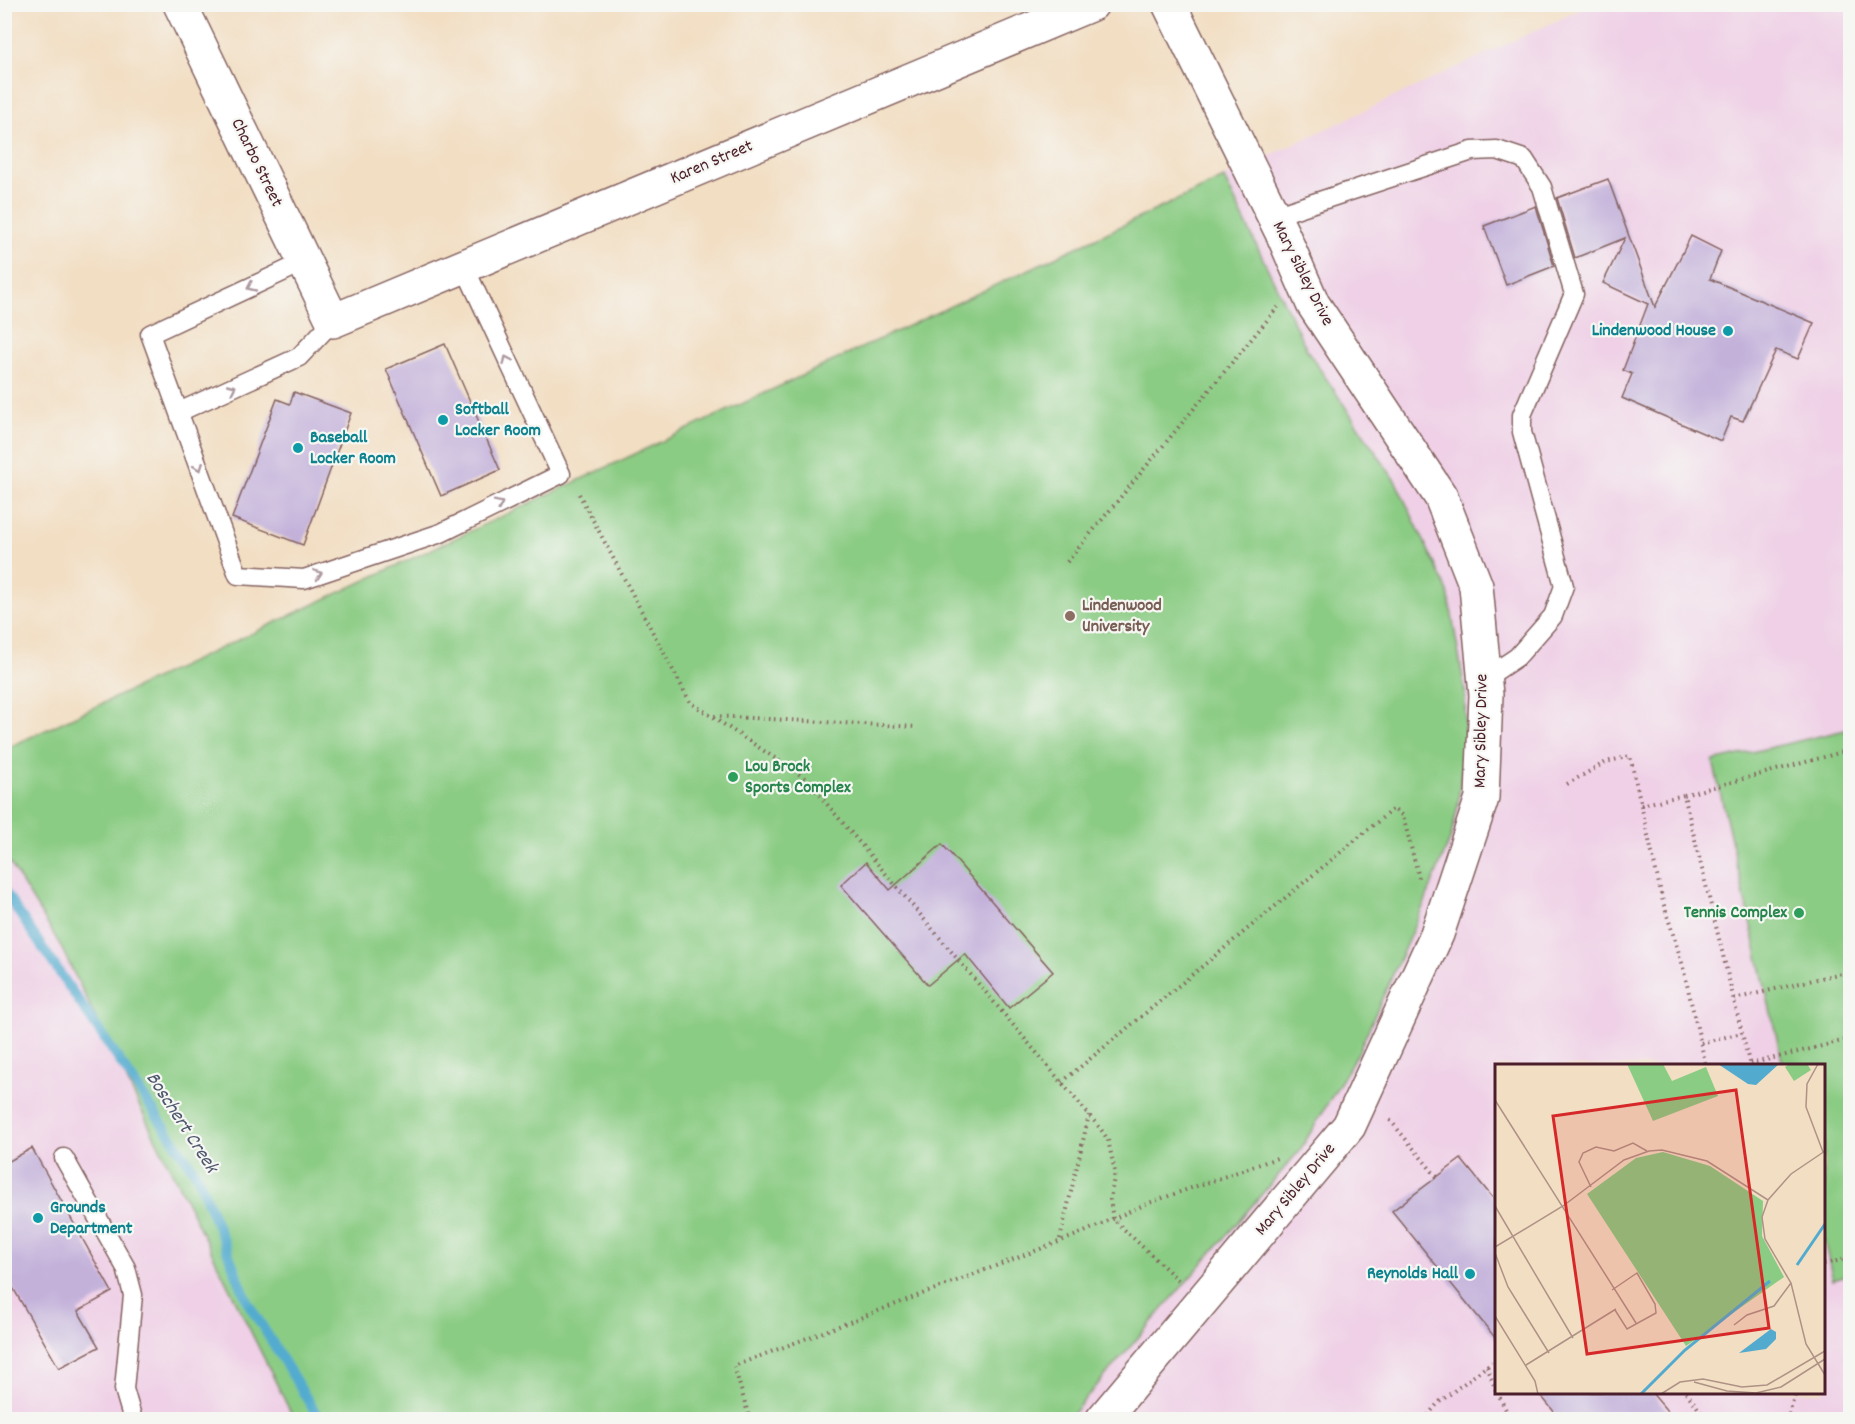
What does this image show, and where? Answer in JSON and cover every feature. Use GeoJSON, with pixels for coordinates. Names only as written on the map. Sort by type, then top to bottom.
{"type":"FeatureCollection","features":[{"type":"Feature","properties":{"kind":"street","name":"Charbo Street"},"geometry":{"type":"LineString","coordinates":[[180,4],[333,321]]}},
{"type":"Feature","properties":{"kind":"street","name":"Karen Street"},"geometry":{"type":"LineString","coordinates":[[333,321],[1092,4]]}},
{"type":"Feature","properties":{"kind":"street","name":"Mary Sibley Drive"},"geometry":{"type":"LineString","coordinates":[[1102,1419],[1349,1126],[1437,934],[1482,798],[1486,695],[1476,586],[1440,497],[1313,304],[1274,216],[1169,4]]}},
{"type":"Feature","properties":{"kind":"lane"},"geometry":{"type":"LineString","coordinates":[[1274,216],[1472,151],[1497,150],[1524,159],[1542,187],[1574,294],[1522,415],[1522,432],[1564,586],[1553,616],[1517,657],[1484,679]]}},
{"type":"Feature","properties":{"kind":"lane"},"geometry":{"type":"LineString","coordinates":[[304,262],[150,334],[238,575],[304,579],[441,533],[561,474],[464,266]]}},
{"type":"Feature","properties":{"kind":"lane"},"geometry":{"type":"LineString","coordinates":[[179,412],[299,357],[333,321]]}},
{"type":"Feature","properties":{"kind":"lane"},"geometry":{"type":"LineString","coordinates":[[64,1158],[126,1268],[133,1295],[124,1389],[134,1419]]}},
{"type":"Feature","properties":{"kind":"path"},"geometry":{"type":"LineString","coordinates":[[1066,562],[1283,302]]}},
{"type":"Feature","properties":{"kind":"path"},"geometry":{"type":"LineString","coordinates":[[578,493],[690,702],[805,778],[1062,1082],[1108,1140],[1115,1172],[1110,1200],[1113,1219],[1184,1286]]}},
{"type":"Feature","properties":{"kind":"path"},"geometry":{"type":"LineString","coordinates":[[714,716],[917,727]]}},
{"type":"Feature","properties":{"kind":"path"},"geometry":{"type":"LineString","coordinates":[[1641,805],[1851,750]]}},
{"type":"Feature","properties":{"kind":"path"},"geometry":{"type":"LineString","coordinates":[[1567,784],[1606,762],[1630,756],[1663,902],[1682,963],[1706,1064]]}},
{"type":"Feature","properties":{"kind":"path"},"geometry":{"type":"LineString","coordinates":[[1684,795],[1750,1064]]}},
{"type":"Feature","properties":{"kind":"path"},"geometry":{"type":"LineString","coordinates":[[1062,1082],[1393,809],[1403,816],[1420,880]]}},
{"type":"Feature","properties":{"kind":"path"},"geometry":{"type":"LineString","coordinates":[[1734,999],[1851,971]]}},
{"type":"Feature","properties":{"kind":"path"},"geometry":{"type":"LineString","coordinates":[[1701,1043],[1742,1033]]}},
{"type":"Feature","properties":{"kind":"path"},"geometry":{"type":"LineString","coordinates":[[1754,1064],[1851,1039]]}},
{"type":"Feature","properties":{"kind":"path"},"geometry":{"type":"LineString","coordinates":[[1060,1239],[1089,1115]]}},
{"type":"Feature","properties":{"kind":"path"},"geometry":{"type":"LineString","coordinates":[[1387,1117],[1437,1177]]}},
{"type":"Feature","properties":{"kind":"path"},"geometry":{"type":"LineString","coordinates":[[750,1419],[734,1366],[1113,1219],[1146,1204],[1278,1157]]}},
{"type":"Feature","properties":{"kind":"path"},"geometry":{"type":"LineString","coordinates":[[1825,1264],[1851,1258]]}},
{"type":"Feature","properties":{"kind":"path"},"geometry":{"type":"LineString","coordinates":[[1424,1419],[1438,1403],[1492,1362]]}},
{"type":"Feature","properties":{"kind":"path"},"geometry":{"type":"LineString","coordinates":[[1487,1366],[1495,1387]]}},
{"type":"Feature","properties":{"kind":"path"},"geometry":{"type":"LineString","coordinates":[[1498,1394],[1511,1419]]}},
{"type":"Feature","properties":{"kind":"path"},"geometry":{"type":"LineString","coordinates":[[1688,1394],[1707,1419]]}},
{"type":"Feature","properties":{"kind":"path"},"geometry":{"type":"LineString","coordinates":[[1787,1419],[1795,1394]]}},
{"type":"Feature","properties":{"kind":"shaded area","name":"Lou Brock Sports Complex"},"geometry":{"type":"Polygon","coordinates":[[[1590,5],[1850,5],[1850,1419],[5,1419],[4,750],[1590,5]]]}},
{"type":"Feature","properties":{"kind":"green space","name":"Lou Brock Sports Complex"},"geometry":{"type":"Polygon","coordinates":[[[1224,178],[1307,350],[1396,482],[1448,592],[1465,691],[1465,736],[1458,805],[1451,837],[1425,902],[1358,1053],[1300,1150],[1068,1419],[294,1419],[59,943],[5,855],[5,749],[1224,178]]]}},
{"type":"Feature","properties":{"kind":"green space","name":"Tennis Complex"},"geometry":{"type":"Polygon","coordinates":[[[1850,729],[1850,1275],[1833,1280],[1825,1244],[1825,1064],[1783,1064],[1713,761],[1850,729]]]}},
{"type":"Feature","properties":{"kind":"building","name":"Lindenwood House"},"geometry":{"type":"Polygon","coordinates":[[[1608,179],[1655,307],[1691,236],[1721,251],[1710,279],[1814,323],[1798,359],[1776,350],[1743,421],[1731,417],[1721,441],[1622,398],[1632,374],[1623,370],[1648,304],[1603,283],[1625,238],[1575,258],[1557,198],[1608,179]]]}},
{"type":"Feature","properties":{"kind":"building"},"geometry":{"type":"Polygon","coordinates":[[[1536,206],[1554,266],[1506,285],[1484,226],[1536,206]]]}},
{"type":"Feature","properties":{"kind":"building","name":"Softball Locker Room"},"geometry":{"type":"Polygon","coordinates":[[[445,344],[500,470],[441,496],[386,369],[445,344]]]}},
{"type":"Feature","properties":{"kind":"building","name":"Baseball Locker Room"},"geometry":{"type":"Polygon","coordinates":[[[294,392],[351,413],[303,545],[232,518],[277,399],[290,404],[294,392]]]}},
{"type":"Feature","properties":{"kind":"building"},"geometry":{"type":"Polygon","coordinates":[[[942,844],[1053,972],[1009,1008],[965,954],[928,985],[841,885],[866,862],[890,890],[942,844]]]}},
{"type":"Feature","properties":{"kind":"building","name":"Grounds Department"},"geometry":{"type":"Polygon","coordinates":[[[32,1148],[112,1292],[78,1311],[99,1347],[59,1368],[4,1272],[4,1164],[32,1148]]]}},
{"type":"Feature","properties":{"kind":"building","name":"Reynolds Hall"},"geometry":{"type":"Polygon","coordinates":[[[1461,1159],[1495,1201],[1495,1338],[1392,1211],[1461,1159]]]}},
{"type":"Feature","properties":{"kind":"building"},"geometry":{"type":"Polygon","coordinates":[[[1540,1394],[1653,1394],[1674,1419],[1560,1419],[1540,1394]]]}},
{"type":"Feature","properties":{"kind":"waterway","name":"Boschert Creek"},"geometry":{"type":"LineString","coordinates":[[4,891],[197,1175],[248,1303],[320,1420]]}},
{"type":"Feature","properties":{"kind":"place","name":"Lindenwood House"},"geometry":{"type":"Point","coordinates":[1728,331]}},
{"type":"Feature","properties":{"kind":"place","name":"Softball Locker Room"},"geometry":{"type":"Point","coordinates":[443,420]}},
{"type":"Feature","properties":{"kind":"place","name":"Baseball Locker Room"},"geometry":{"type":"Point","coordinates":[298,448]}},
{"type":"Feature","properties":{"kind":"place","name":"Lindenwood University"},"geometry":{"type":"Point","coordinates":[1070,616]}},
{"type":"Feature","properties":{"kind":"place","name":"Lou Brock Sports Complex"},"geometry":{"type":"Point","coordinates":[733,777]}},
{"type":"Feature","properties":{"kind":"place","name":"Tennis Complex"},"geometry":{"type":"Point","coordinates":[1799,913]}},
{"type":"Feature","properties":{"kind":"place","name":"Grounds Department"},"geometry":{"type":"Point","coordinates":[38,1218]}},
{"type":"Feature","properties":{"kind":"place","name":"Reynolds Hall"},"geometry":{"type":"Point","coordinates":[1470,1274]}}]}
